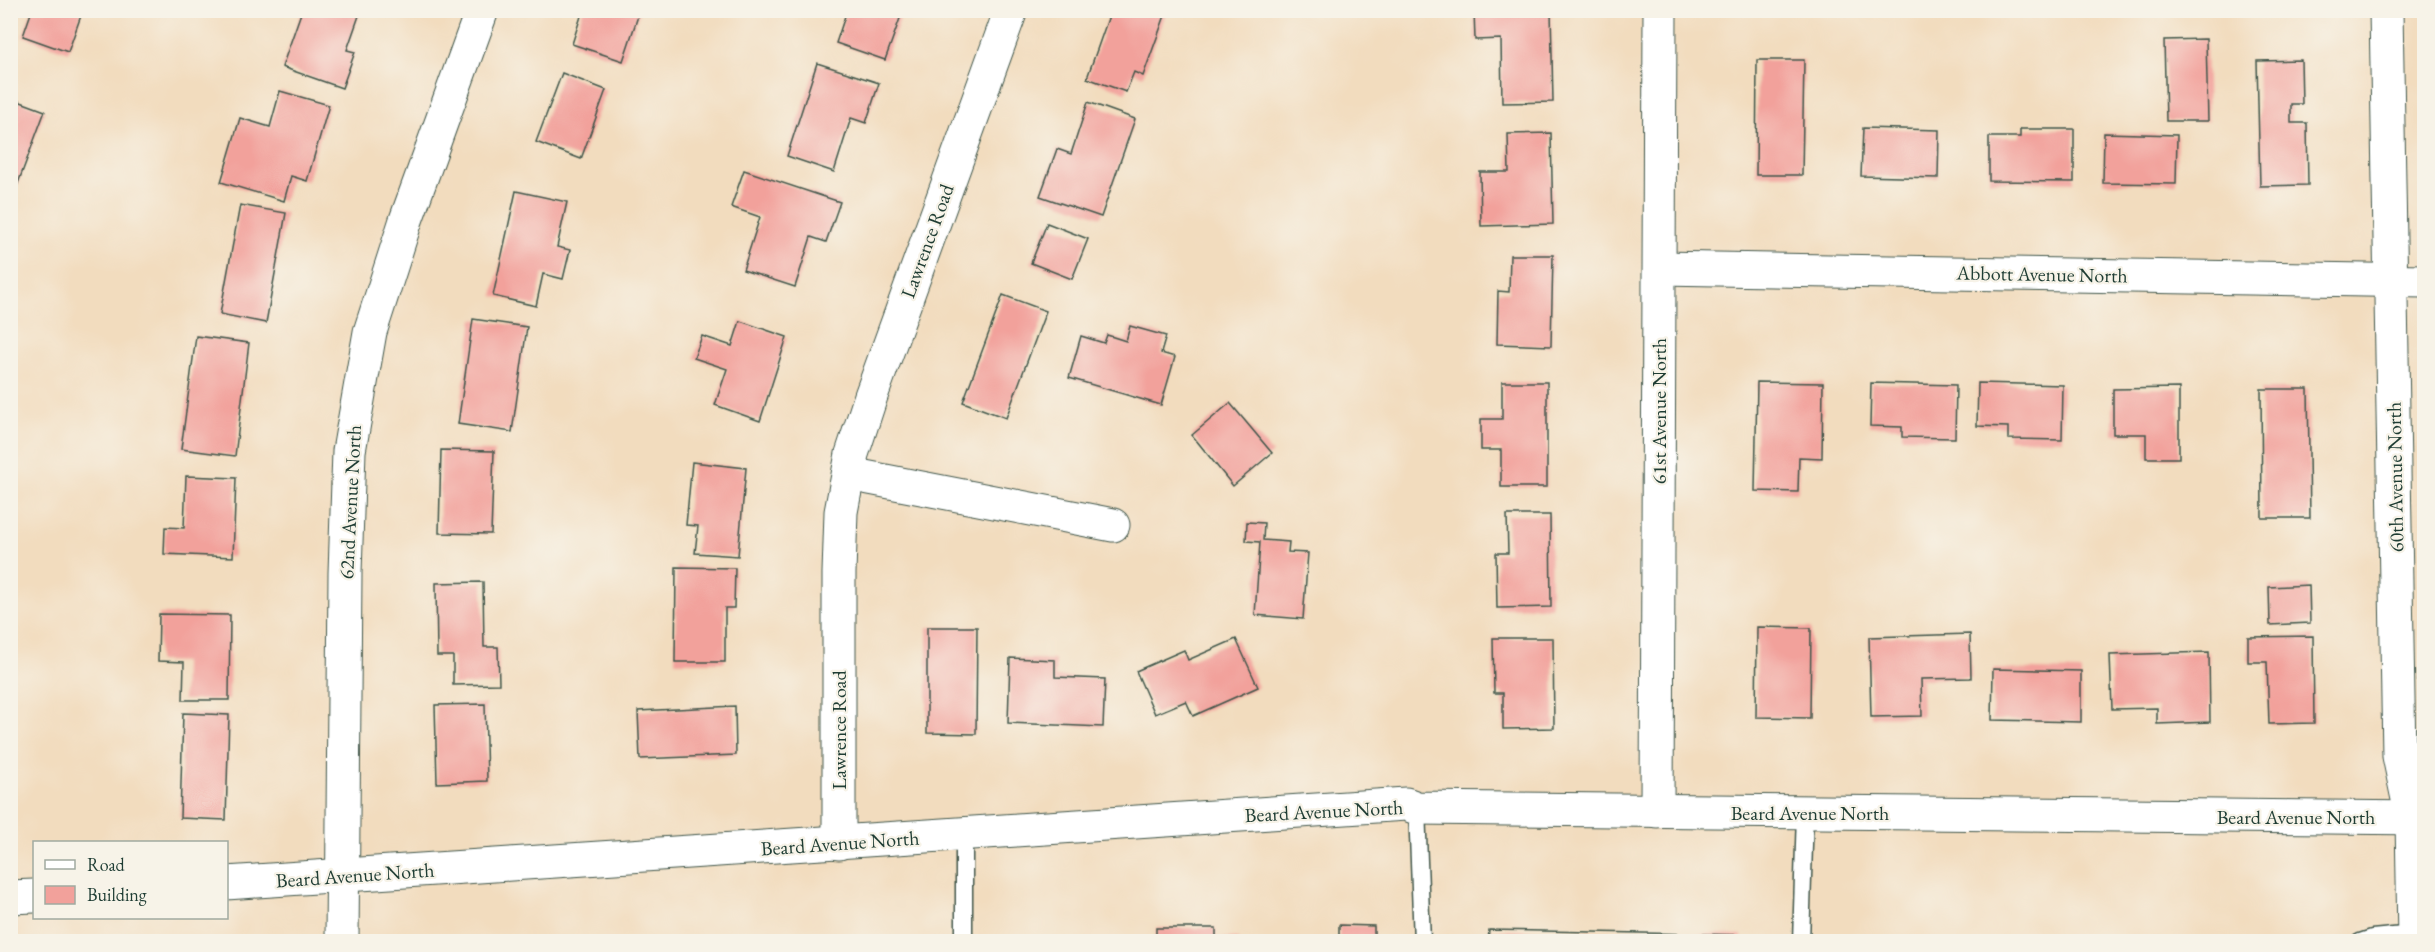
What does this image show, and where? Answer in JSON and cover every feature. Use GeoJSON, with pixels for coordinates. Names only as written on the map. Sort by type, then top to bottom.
{"type":"FeatureCollection","features":[{"type":"Feature","properties":{"kind":"street","name":"62nd Avenue North"},"geometry":{"type":"LineString","coordinates":[[342,942],[345,573],[349,451],[370,332],[406,220],[482,10]]}},
{"type":"Feature","properties":{"kind":"street","name":"Lawrence Road"},"geometry":{"type":"LineString","coordinates":[[839,843],[841,512],[852,454],[1011,10]]}},
{"type":"Feature","properties":{"kind":"street","name":"61st Avenue North"},"geometry":{"type":"LineString","coordinates":[[1657,811],[1660,10]]}},
{"type":"Feature","properties":{"kind":"street","name":"60th Avenue North"},"geometry":{"type":"LineString","coordinates":[[2386,10],[2399,756],[2418,818],[2414,938]]}},
{"type":"Feature","properties":{"kind":"street","name":"Abbott Avenue North"},"geometry":{"type":"LineString","coordinates":[[1660,268],[2424,281]]}},
{"type":"Feature","properties":{"kind":"street"},"geometry":{"type":"LineString","coordinates":[[849,474],[1113,525]]}},
{"type":"Feature","properties":{"kind":"street","name":"Beard Avenue North"},"geometry":{"type":"LineString","coordinates":[[228,883],[1406,804],[1417,808],[2418,818]]}},
{"type":"Feature","properties":{"kind":"street"},"geometry":{"type":"LineString","coordinates":[[10,897],[33,896]]}},
{"type":"Feature","properties":{"kind":"lane"},"geometry":{"type":"LineString","coordinates":[[1417,808],[1422,942]]}},
{"type":"Feature","properties":{"kind":"lane"},"geometry":{"type":"LineString","coordinates":[[1801,942],[1805,813]]}},
{"type":"Feature","properties":{"kind":"lane"},"geometry":{"type":"LineString","coordinates":[[964,835],[964,942]]}},
{"type":"Feature","properties":{"kind":"lane"},"geometry":{"type":"LineString","coordinates":[[2360,942],[2372,938],[2414,938]]}},
{"type":"Feature","properties":{"kind":"building"},"geometry":{"type":"Polygon","coordinates":[[[32,10],[83,10],[68,52],[23,36],[32,10]]]}},
{"type":"Feature","properties":{"kind":"building"},"geometry":{"type":"Polygon","coordinates":[[[302,10],[361,10],[347,50],[355,52],[342,88],[282,67],[302,10]]]}},
{"type":"Feature","properties":{"kind":"building"},"geometry":{"type":"Polygon","coordinates":[[[583,10],[640,10],[623,61],[572,44],[583,10]]]}},
{"type":"Feature","properties":{"kind":"building"},"geometry":{"type":"Polygon","coordinates":[[[847,10],[903,10],[885,60],[836,43],[847,10]]]}},
{"type":"Feature","properties":{"kind":"building"},"geometry":{"type":"Polygon","coordinates":[[[1111,10],[1167,10],[1143,76],[1134,72],[1126,92],[1087,78],[1111,10]]]}},
{"type":"Feature","properties":{"kind":"building"},"geometry":{"type":"Polygon","coordinates":[[[1474,10],[1551,10],[1553,102],[1502,103],[1501,39],[1475,40],[1474,10]]]}},
{"type":"Feature","properties":{"kind":"building"},"geometry":{"type":"Polygon","coordinates":[[[2206,39],[2208,121],[2166,121],[2164,40],[2206,39]]]}},
{"type":"Feature","properties":{"kind":"building"},"geometry":{"type":"Polygon","coordinates":[[[1757,60],[1804,60],[1802,175],[1756,175],[1757,60]]]}},
{"type":"Feature","properties":{"kind":"building"},"geometry":{"type":"Polygon","coordinates":[[[2301,60],[2302,104],[2291,104],[2291,123],[2307,123],[2308,185],[2260,186],[2257,61],[2301,60]]]}},
{"type":"Feature","properties":{"kind":"building"},"geometry":{"type":"Polygon","coordinates":[[[817,63],[879,83],[866,123],[851,118],[834,172],[787,156],[817,63]]]}},
{"type":"Feature","properties":{"kind":"building"},"geometry":{"type":"Polygon","coordinates":[[[562,73],[606,90],[581,159],[536,142],[562,73]]]}},
{"type":"Feature","properties":{"kind":"building"},"geometry":{"type":"Polygon","coordinates":[[[280,91],[329,105],[307,181],[291,176],[284,201],[221,182],[240,118],[270,127],[280,91]]]}},
{"type":"Feature","properties":{"kind":"building"},"geometry":{"type":"Polygon","coordinates":[[[10,98],[45,111],[17,186],[10,183],[10,98]]]}},
{"type":"Feature","properties":{"kind":"building"},"geometry":{"type":"Polygon","coordinates":[[[1088,102],[1135,119],[1101,217],[1040,196],[1057,149],[1071,154],[1088,102]]]}},
{"type":"Feature","properties":{"kind":"building"},"geometry":{"type":"Polygon","coordinates":[[[1863,128],[1939,130],[1938,178],[1861,176],[1863,128]]]}},
{"type":"Feature","properties":{"kind":"building"},"geometry":{"type":"Polygon","coordinates":[[[2020,129],[2074,129],[2074,182],[1989,181],[1989,137],[2020,137],[2020,129]]]}},
{"type":"Feature","properties":{"kind":"building"},"geometry":{"type":"Polygon","coordinates":[[[1551,133],[1553,224],[1481,226],[1480,172],[1509,172],[1508,134],[1551,133]]]}},
{"type":"Feature","properties":{"kind":"building"},"geometry":{"type":"Polygon","coordinates":[[[2104,133],[2177,135],[2176,184],[2103,183],[2104,133]]]}},
{"type":"Feature","properties":{"kind":"building"},"geometry":{"type":"Polygon","coordinates":[[[744,170],[840,202],[826,242],[811,237],[795,287],[743,270],[760,217],[731,207],[744,170]]]}},
{"type":"Feature","properties":{"kind":"building"},"geometry":{"type":"Polygon","coordinates":[[[516,191],[567,202],[557,247],[570,250],[563,279],[543,274],[536,306],[493,296],[516,191]]]}},
{"type":"Feature","properties":{"kind":"building"},"geometry":{"type":"Polygon","coordinates":[[[240,205],[286,213],[266,323],[220,314],[240,205]]]}},
{"type":"Feature","properties":{"kind":"building"},"geometry":{"type":"Polygon","coordinates":[[[1047,223],[1088,239],[1072,279],[1031,263],[1047,223]]]}},
{"type":"Feature","properties":{"kind":"building"},"geometry":{"type":"Polygon","coordinates":[[[1510,255],[1553,255],[1551,346],[1497,344],[1498,291],[1509,292],[1510,255]]]}},
{"type":"Feature","properties":{"kind":"building"},"geometry":{"type":"Polygon","coordinates":[[[1003,295],[1046,311],[1006,418],[963,402],[1003,295]]]}},
{"type":"Feature","properties":{"kind":"building"},"geometry":{"type":"Polygon","coordinates":[[[473,319],[527,327],[512,432],[458,424],[473,319]]]}},
{"type":"Feature","properties":{"kind":"building"},"geometry":{"type":"Polygon","coordinates":[[[740,321],[787,337],[760,421],[715,405],[727,369],[694,358],[702,336],[732,346],[740,321]]]}},
{"type":"Feature","properties":{"kind":"building"},"geometry":{"type":"Polygon","coordinates":[[[1130,326],[1166,336],[1161,353],[1175,357],[1161,405],[1069,378],[1081,336],[1104,343],[1107,335],[1126,341],[1130,326]]]}},
{"type":"Feature","properties":{"kind":"building"},"geometry":{"type":"Polygon","coordinates":[[[196,336],[249,343],[235,456],[181,449],[196,336]]]}},
{"type":"Feature","properties":{"kind":"building"},"geometry":{"type":"Polygon","coordinates":[[[1502,382],[1547,382],[1547,487],[1501,487],[1501,450],[1481,450],[1481,419],[1502,419],[1502,382]]]}},
{"type":"Feature","properties":{"kind":"building"},"geometry":{"type":"Polygon","coordinates":[[[1757,382],[1823,383],[1822,458],[1799,457],[1798,492],[1755,491],[1757,382]]]}},
{"type":"Feature","properties":{"kind":"building"},"geometry":{"type":"Polygon","coordinates":[[[1871,383],[1956,385],[1955,438],[1902,437],[1902,427],[1870,426],[1871,383]]]}},
{"type":"Feature","properties":{"kind":"building"},"geometry":{"type":"Polygon","coordinates":[[[1978,383],[2063,385],[2062,440],[2008,439],[2008,427],[1977,426],[1978,383]]]}},
{"type":"Feature","properties":{"kind":"building"},"geometry":{"type":"Polygon","coordinates":[[[2179,388],[2179,458],[2146,458],[2146,434],[2113,434],[2113,389],[2179,388]]]}},
{"type":"Feature","properties":{"kind":"building"},"geometry":{"type":"Polygon","coordinates":[[[2261,389],[2308,389],[2310,518],[2262,518],[2261,389]]]}},
{"type":"Feature","properties":{"kind":"building"},"geometry":{"type":"Polygon","coordinates":[[[1230,403],[1272,453],[1233,486],[1192,435],[1230,403]]]}},
{"type":"Feature","properties":{"kind":"building"},"geometry":{"type":"Polygon","coordinates":[[[441,450],[494,451],[491,534],[439,533],[441,450]]]}},
{"type":"Feature","properties":{"kind":"building"},"geometry":{"type":"Polygon","coordinates":[[[692,462],[746,468],[738,556],[695,553],[698,526],[686,525],[692,462]]]}},
{"type":"Feature","properties":{"kind":"building"},"geometry":{"type":"Polygon","coordinates":[[[186,476],[236,478],[233,557],[164,554],[165,527],[184,528],[186,476]]]}},
{"type":"Feature","properties":{"kind":"building"},"geometry":{"type":"Polygon","coordinates":[[[1507,515],[1550,515],[1551,607],[1497,608],[1496,553],[1508,553],[1507,515]]]}},
{"type":"Feature","properties":{"kind":"building"},"geometry":{"type":"Polygon","coordinates":[[[1247,522],[1264,523],[1263,540],[1289,542],[1288,552],[1308,553],[1303,619],[1255,615],[1260,542],[1246,541],[1247,522]]]}},
{"type":"Feature","properties":{"kind":"building"},"geometry":{"type":"Polygon","coordinates":[[[676,567],[735,568],[734,608],[725,608],[725,662],[675,662],[676,567]]]}},
{"type":"Feature","properties":{"kind":"building"},"geometry":{"type":"Polygon","coordinates":[[[483,582],[484,647],[498,647],[499,684],[453,685],[453,656],[437,656],[436,583],[483,582]]]}},
{"type":"Feature","properties":{"kind":"building"},"geometry":{"type":"Polygon","coordinates":[[[2309,585],[2310,623],[2270,625],[2269,587],[2309,585]]]}},
{"type":"Feature","properties":{"kind":"building"},"geometry":{"type":"Polygon","coordinates":[[[159,614],[230,615],[229,700],[183,700],[184,662],[158,661],[159,614]]]}},
{"type":"Feature","properties":{"kind":"building"},"geometry":{"type":"Polygon","coordinates":[[[927,627],[977,627],[976,734],[927,733],[927,627]]]}},
{"type":"Feature","properties":{"kind":"building"},"geometry":{"type":"Polygon","coordinates":[[[1757,627],[1811,628],[1810,718],[1756,717],[1757,627]]]}},
{"type":"Feature","properties":{"kind":"building"},"geometry":{"type":"Polygon","coordinates":[[[1970,634],[1971,678],[1921,679],[1922,716],[1871,717],[1869,637],[1970,634]]]}},
{"type":"Feature","properties":{"kind":"building"},"geometry":{"type":"Polygon","coordinates":[[[2313,636],[2314,723],[2269,724],[2267,662],[2248,662],[2248,637],[2313,636]]]}},
{"type":"Feature","properties":{"kind":"building"},"geometry":{"type":"Polygon","coordinates":[[[1493,638],[1553,638],[1554,728],[1503,729],[1503,693],[1494,693],[1493,638]]]}},
{"type":"Feature","properties":{"kind":"building"},"geometry":{"type":"Polygon","coordinates":[[[1236,639],[1258,687],[1193,716],[1186,701],[1155,714],[1136,671],[1184,650],[1188,660],[1236,639]]]}},
{"type":"Feature","properties":{"kind":"building"},"geometry":{"type":"Polygon","coordinates":[[[2209,652],[2210,722],[2157,724],[2157,708],[2112,709],[2110,655],[2209,652]]]}},
{"type":"Feature","properties":{"kind":"building"},"geometry":{"type":"Polygon","coordinates":[[[1010,658],[1055,660],[1055,677],[1105,679],[1103,727],[1008,723],[1010,658]]]}},
{"type":"Feature","properties":{"kind":"building"},"geometry":{"type":"Polygon","coordinates":[[[1993,669],[2081,671],[2081,722],[1992,720],[1993,669]]]}},
{"type":"Feature","properties":{"kind":"building"},"geometry":{"type":"Polygon","coordinates":[[[485,704],[487,781],[437,783],[435,705],[485,704]]]}},
{"type":"Feature","properties":{"kind":"building"},"geometry":{"type":"Polygon","coordinates":[[[735,706],[736,755],[640,759],[638,711],[735,706]]]}},
{"type":"Feature","properties":{"kind":"building"},"geometry":{"type":"Polygon","coordinates":[[[183,713],[229,715],[226,820],[180,818],[183,713]]]}},
{"type":"Feature","properties":{"kind":"building"},"geometry":{"type":"Polygon","coordinates":[[[1339,925],[1374,926],[1374,942],[1339,942],[1339,925]]]}},
{"type":"Feature","properties":{"kind":"building"},"geometry":{"type":"Polygon","coordinates":[[[1156,928],[1216,928],[1216,938],[1238,938],[1238,942],[1156,942],[1156,928]]]}},
{"type":"Feature","properties":{"kind":"building"},"geometry":{"type":"Polygon","coordinates":[[[1489,930],[1742,935],[1742,942],[1488,942],[1489,930]]]}}]}
